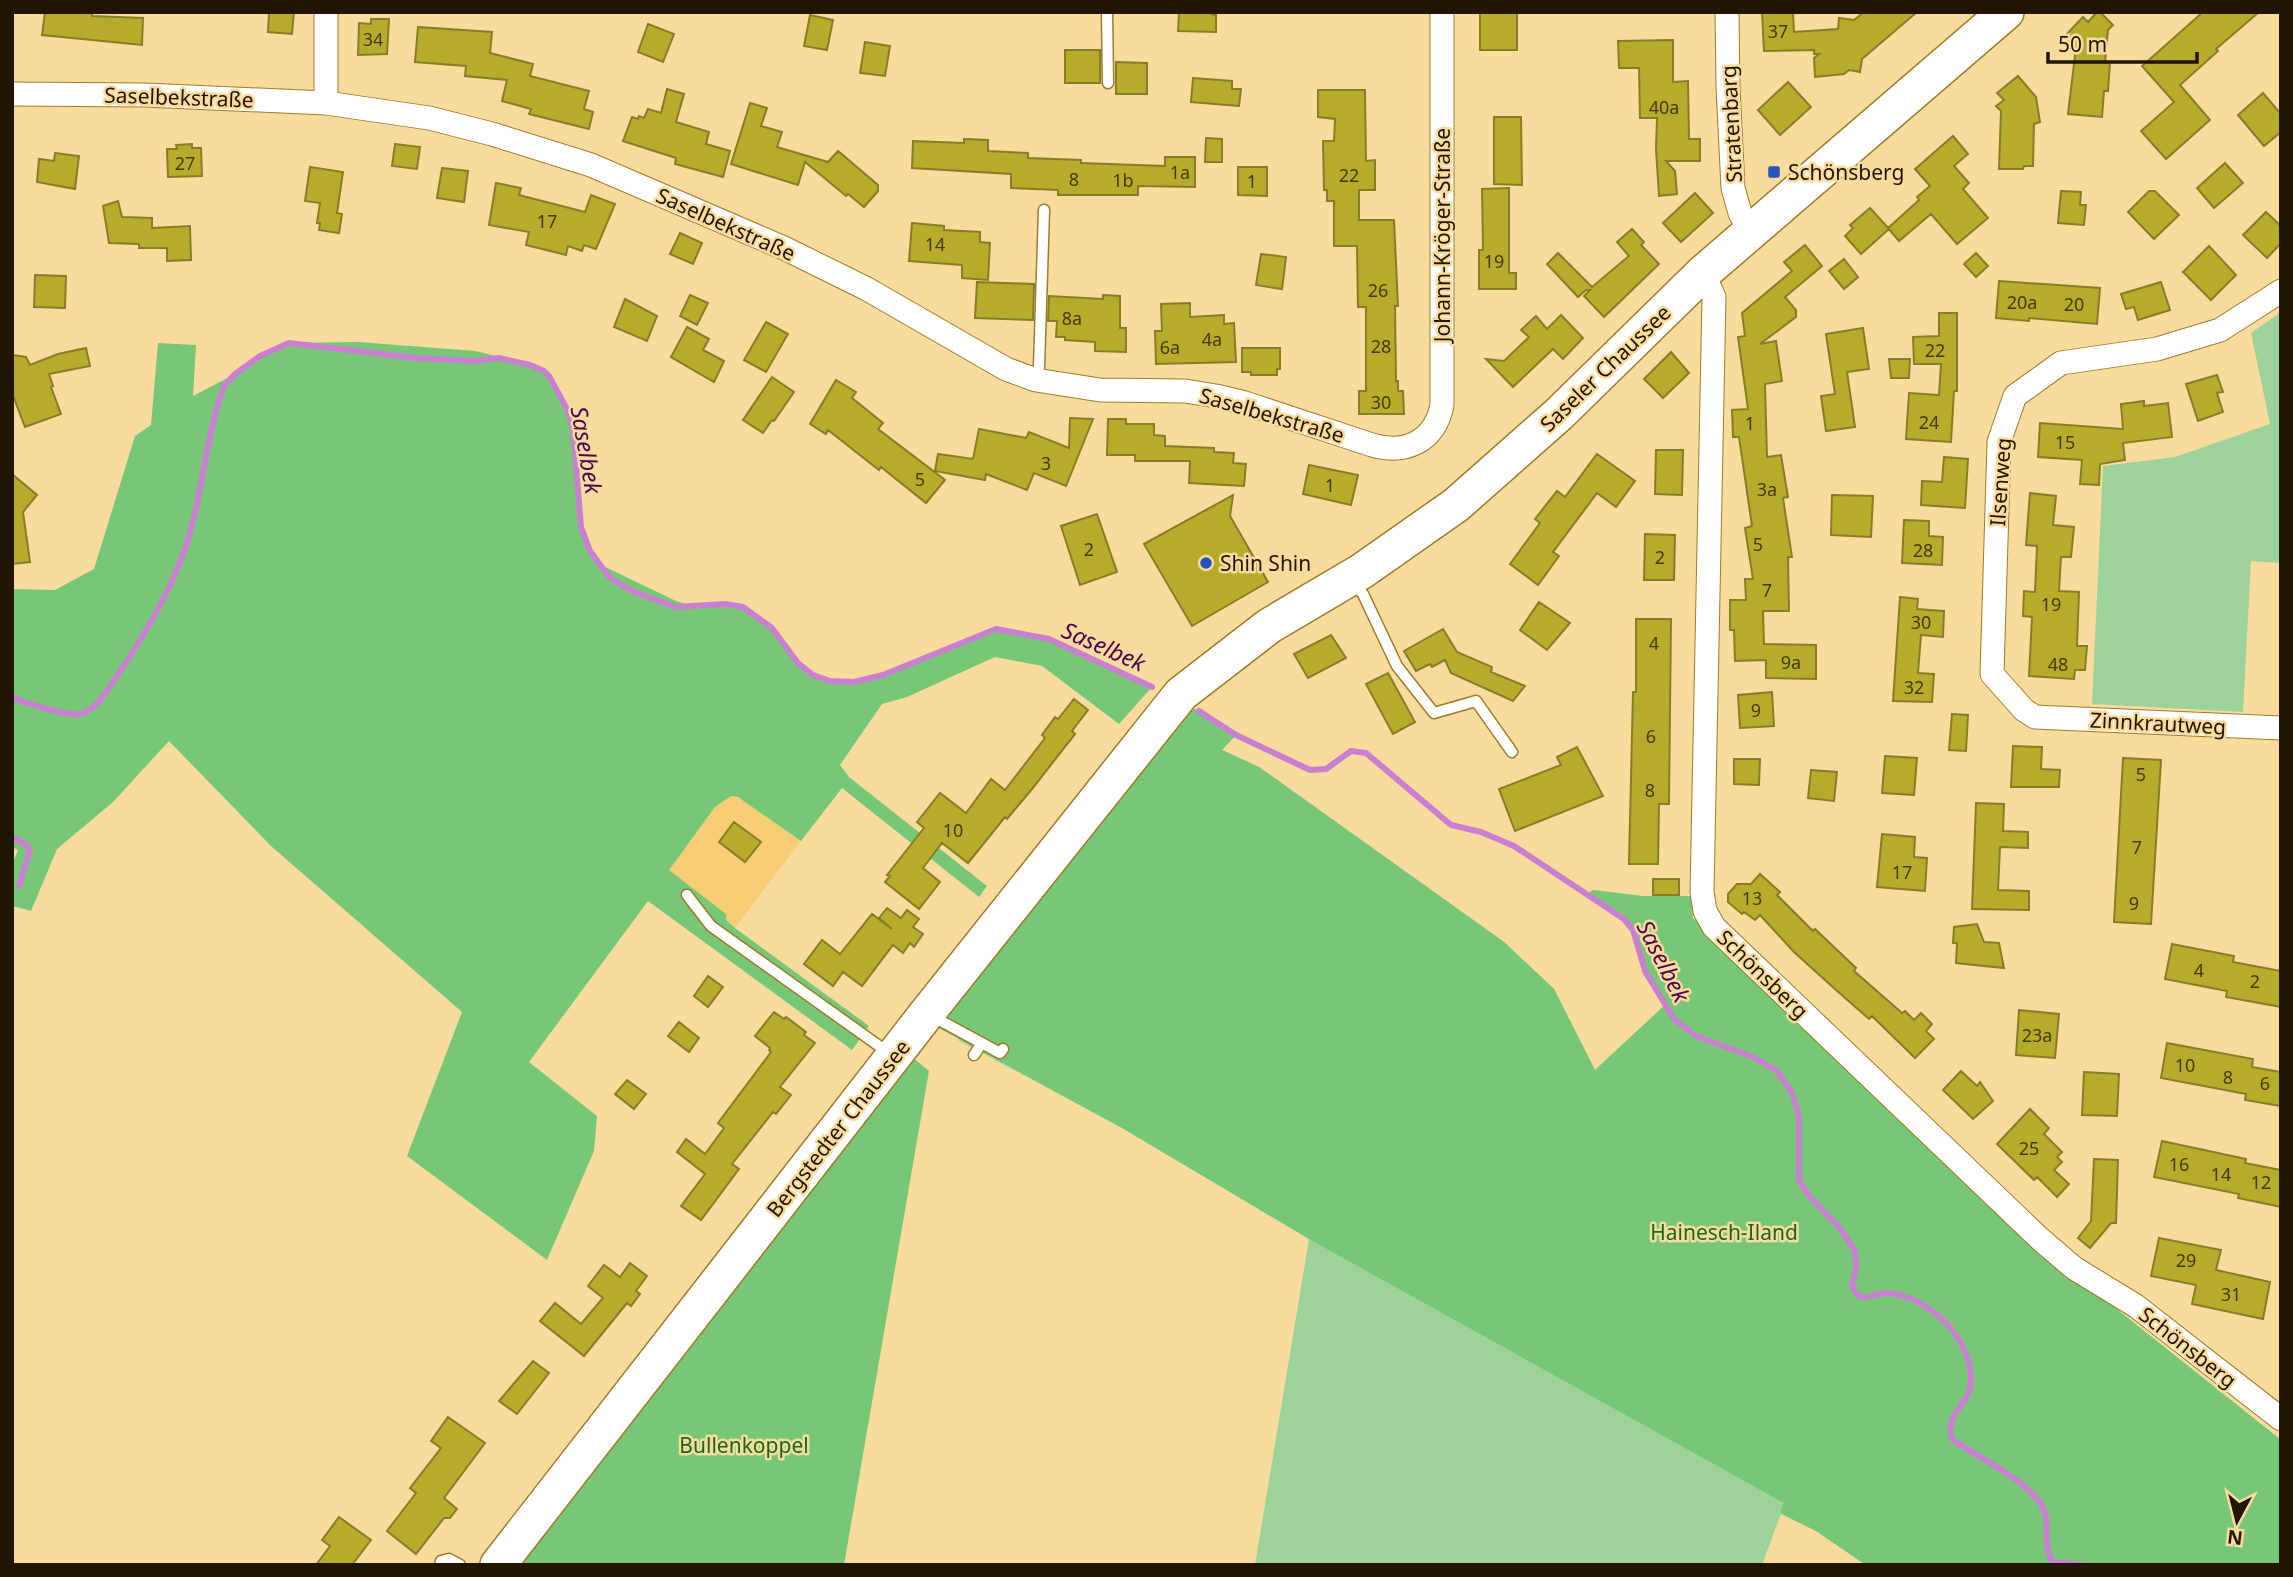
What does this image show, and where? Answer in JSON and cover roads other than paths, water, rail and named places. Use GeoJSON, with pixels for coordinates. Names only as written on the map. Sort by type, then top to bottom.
{"type":"FeatureCollection","features":[{"type":"Feature","properties":{"kind":"main road","name":"Saseler Chaussee"},"geometry":{"type":"LineString","coordinates":[[1181,695],[1242,645],[1434,521],[1494,472],[1559,414],[1703,273],[2006,12]]}},
{"type":"Feature","properties":{"kind":"main road","name":"Bergstedter Chaussee"},"geometry":{"type":"LineString","coordinates":[[498,1565],[927,1013],[1159,719],[1181,695]]}},
{"type":"Feature","properties":{"kind":"street"},"geometry":{"type":"LineString","coordinates":[[326,12],[326,103]]}},
{"type":"Feature","properties":{"kind":"street","name":"Johann-Kröger-Straße"},"geometry":{"type":"LineString","coordinates":[[1412,445],[1435,427],[1442,405],[1442,12]]}},
{"type":"Feature","properties":{"kind":"street","name":"Stratenbarg"},"geometry":{"type":"LineString","coordinates":[[1727,12],[1733,188],[1740,213],[1750,232]]}},
{"type":"Feature","properties":{"kind":"street","name":"Saselbekstraße"},"geometry":{"type":"LineString","coordinates":[[12,94],[145,95],[326,103],[429,118],[492,134],[591,165],[784,248],[867,289],[1006,369],[1035,380],[1100,390],[1195,393],[1245,403],[1386,449],[1400,449],[1412,445]]}},
{"type":"Feature","properties":{"kind":"street","name":"Schönsberg"},"geometry":{"type":"LineString","coordinates":[[1703,273],[1714,297],[1702,892],[1709,920],[1765,978],[2039,1238],[2082,1273],[2136,1306],[2281,1419]]}},
{"type":"Feature","properties":{"kind":"street","name":"Ilsenweg"},"geometry":{"type":"LineString","coordinates":[[2035,716],[2024,710],[1992,674],[1999,442],[2015,396],[2061,363],[2157,349],[2220,330],[2281,291]]}},
{"type":"Feature","properties":{"kind":"street","name":"Zinnkrautweg"},"geometry":{"type":"LineString","coordinates":[[2035,716],[2281,728]]}},
{"type":"Feature","properties":{"kind":"lane"},"geometry":{"type":"LineString","coordinates":[[1107,12],[1108,83]]}},
{"type":"Feature","properties":{"kind":"lane"},"geometry":{"type":"LineString","coordinates":[[1035,380],[1039,367],[1044,210]]}},
{"type":"Feature","properties":{"kind":"lane"},"geometry":{"type":"LineString","coordinates":[[1348,579],[1363,594],[1397,666],[1434,713],[1476,701],[1512,751]]}},
{"type":"Feature","properties":{"kind":"lane"},"geometry":{"type":"LineString","coordinates":[[687,895],[711,926],[894,1057]]}},
{"type":"Feature","properties":{"kind":"lane"},"geometry":{"type":"LineString","coordinates":[[927,1013],[1000,1053],[1003,1049]]}},
{"type":"Feature","properties":{"kind":"lane"},"geometry":{"type":"LineString","coordinates":[[974,1055],[982,1043]]}},
{"type":"Feature","properties":{"kind":"lane"},"geometry":{"type":"LineString","coordinates":[[440,1565],[442,1561],[449,1559],[460,1565]]}},
{"type":"Feature","properties":{"kind":"waterway","name":"Saselbek"},"geometry":{"type":"LineString","coordinates":[[12,697],[73,714],[85,712],[102,698],[153,619],[180,561],[193,521],[214,419],[224,386],[235,374],[260,356],[289,343],[416,358],[474,361],[499,358],[544,371],[568,411],[573,429],[581,527],[590,551],[610,578],[632,591],[675,607],[725,604],[743,607],[772,628],[798,663],[813,675],[830,681],[854,682],[883,675],[996,629],[1049,639],[1152,687]]}},
{"type":"Feature","properties":{"kind":"waterway","name":"Saselbek"},"geometry":{"type":"LineString","coordinates":[[1199,711],[1236,735],[1310,770],[1326,769],[1351,751],[1366,753],[1451,825],[1481,832],[1514,846],[1624,919],[1633,930],[1645,971],[1674,1019],[1696,1036],[1753,1057],[1777,1071],[1792,1093],[1799,1116],[1799,1181],[1810,1197],[1839,1227],[1855,1251],[1856,1268],[1852,1285],[1857,1295],[1865,1297],[1888,1293],[1919,1302],[1933,1311],[1956,1335],[1964,1349],[1971,1380],[1967,1396],[1951,1423],[1952,1439],[2012,1477],[2034,1495],[2046,1518],[2049,1556],[2053,1562],[2084,1565]]}},
{"type":"Feature","properties":{"kind":"waterway"},"geometry":{"type":"LineString","coordinates":[[12,837],[30,849],[19,886]]}},
{"type":"Feature","properties":{"kind":"place","name":"Schönsberg"},"geometry":{"type":"Point","coordinates":[1774,172]}},
{"type":"Feature","properties":{"kind":"place","name":"Shin Shin"},"geometry":{"type":"Point","coordinates":[1206,563]}},
{"type":"Feature","properties":{"kind":"park label","name":"Hainesch-Iland"},"geometry":{"type":"Point","coordinates":[1724,1232]}},
{"type":"Feature","properties":{"kind":"park label","name":"Bullenkoppel"},"geometry":{"type":"Point","coordinates":[744,1445]}}]}
